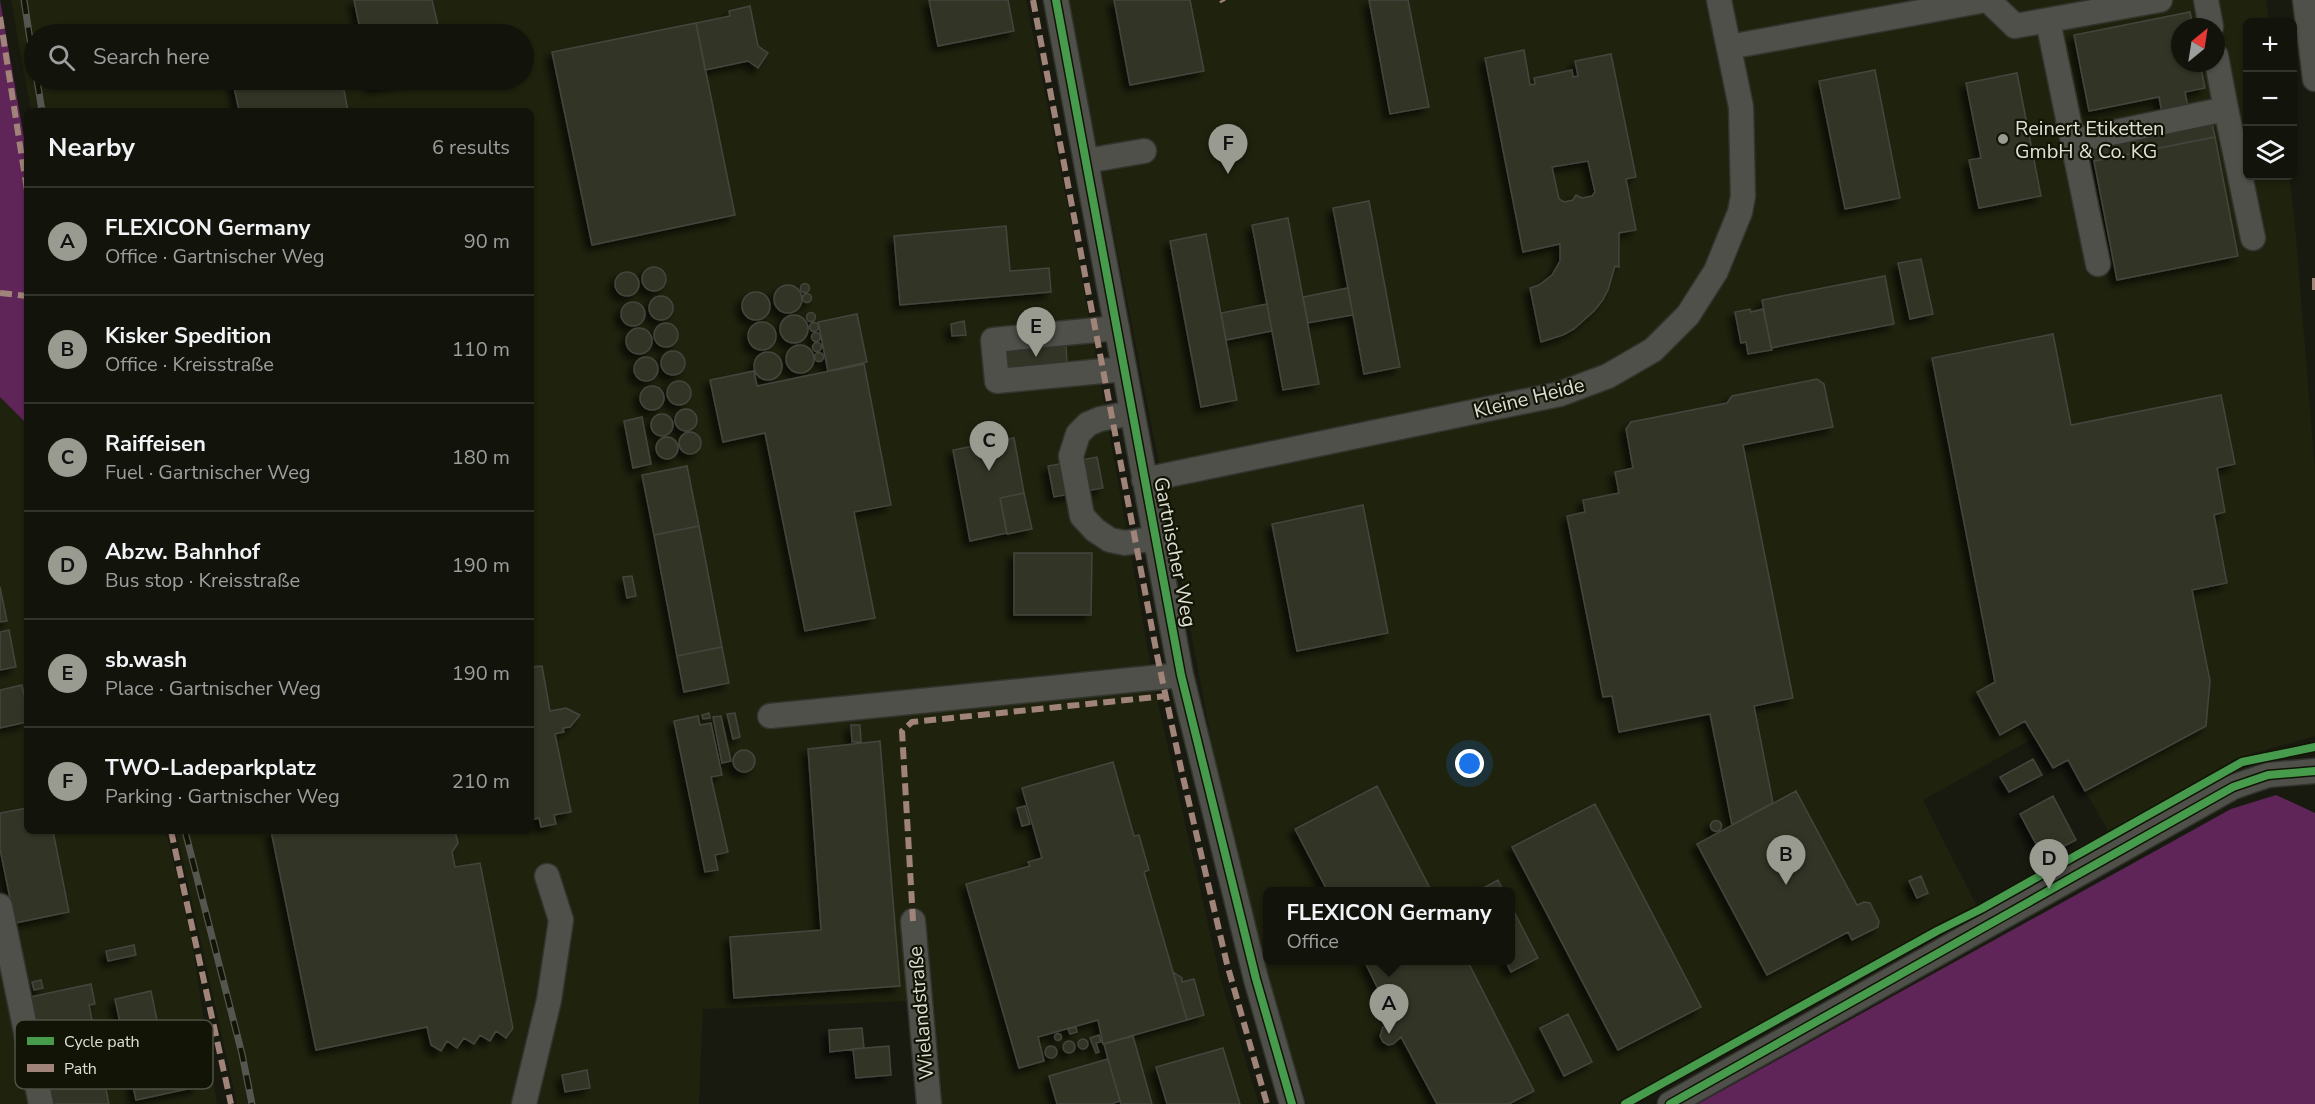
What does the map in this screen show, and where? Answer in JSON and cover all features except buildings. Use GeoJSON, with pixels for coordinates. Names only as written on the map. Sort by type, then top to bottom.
{"type":"FeatureCollection","features":[{"type":"Feature","properties":{"kind":"street","name":"Gartnischer Weg"},"geometry":{"type":"LineString","coordinates":[[1056,0],[1181,675],[1256,979],[1292,1104]]}},
{"type":"Feature","properties":{"kind":"street","name":"Kleine Heide"},"geometry":{"type":"LineString","coordinates":[[1144,480],[1560,394],[1608,376],[1653,350],[1688,315],[1716,272],[1740,212],[1743,196],[1742,107],[1719,0]]}},
{"type":"Feature","properties":{"kind":"street"},"geometry":{"type":"LineString","coordinates":[[1729,47],[1987,0],[2015,26],[2160,0]]}},
{"type":"Feature","properties":{"kind":"street"},"geometry":{"type":"LineString","coordinates":[[2206,0],[2209,18]]}},
{"type":"Feature","properties":{"kind":"street"},"geometry":{"type":"LineString","coordinates":[[2305,0],[2315,79]]}},
{"type":"Feature","properties":{"kind":"street"},"geometry":{"type":"LineString","coordinates":[[2048,21],[2098,264]]}},
{"type":"Feature","properties":{"kind":"street"},"geometry":{"type":"LineString","coordinates":[[2219,72],[2253,238]]}},
{"type":"Feature","properties":{"kind":"street"},"geometry":{"type":"LineString","coordinates":[[2073,141],[2226,110]]}},
{"type":"Feature","properties":{"kind":"street"},"geometry":{"type":"LineString","coordinates":[[1086,161],[1144,151]]}},
{"type":"Feature","properties":{"kind":"street"},"geometry":{"type":"LineString","coordinates":[[1117,328],[993,340],[997,381],[1124,369]]}},
{"type":"Feature","properties":{"kind":"street"},"geometry":{"type":"LineString","coordinates":[[1132,413],[1100,419],[1088,424],[1078,434],[1071,456],[1082,516],[1095,530],[1110,540],[1125,543],[1155,538]]}},
{"type":"Feature","properties":{"kind":"street"},"geometry":{"type":"LineString","coordinates":[[770,716],[1181,675]]}},
{"type":"Feature","properties":{"kind":"street"},"geometry":{"type":"LineString","coordinates":[[1670,1104],[2233,787],[2268,775],[2315,771]]}},
{"type":"Feature","properties":{"kind":"street"},"geometry":{"type":"LineString","coordinates":[[524,1104],[549,1000],[561,920],[547,876]]}},
{"type":"Feature","properties":{"kind":"street"},"geometry":{"type":"LineString","coordinates":[[0,906],[24,1020]]}},
{"type":"Feature","properties":{"kind":"street","name":"Wielandstraße"},"geometry":{"type":"LineString","coordinates":[[913,921],[929,1104]]}},
{"type":"Feature","properties":{"kind":"street"},"geometry":{"type":"LineString","coordinates":[[38,1089],[41,1104]]}},
{"type":"Feature","properties":{"kind":"shaded area"},"geometry":{"type":"Polygon","coordinates":[[[0,0],[24,138],[24,421],[0,397],[0,0]]]}},
{"type":"Feature","properties":{"kind":"shaded area"},"geometry":{"type":"Polygon","coordinates":[[[11,0],[1026,0],[1078,257],[1155,690],[1220,977],[1259,1104],[920,1104],[912,1001],[703,1009],[699,1104],[237,1104],[177,834],[534,834],[534,108],[30,108],[27,90],[534,90],[534,24],[24,24],[24,72],[11,0]]]}},
{"type":"Feature","properties":{"kind":"shaded area"},"geometry":{"type":"Polygon","coordinates":[[[1068,0],[2266,0],[2268,18],[2243,18],[2243,180],[2289,180],[2315,469],[2315,736],[2237,758],[2109,832],[2068,761],[2053,768],[2034,738],[1923,800],[1977,906],[1619,1104],[1307,1104],[1264,965],[1515,965],[1515,887],[1263,887],[1263,961],[1217,771],[1068,0]]]}},
{"type":"Feature","properties":{"kind":"shaded area"},"geometry":{"type":"Polygon","coordinates":[[[0,397],[24,421],[24,834],[167,834],[191,937],[204,1020],[15,1020],[15,1089],[213,1089],[213,1078],[217,1104],[0,1104],[0,397]]]}},
{"type":"Feature","properties":{"kind":"shaded area"},"geometry":{"type":"Polygon","coordinates":[[[2276,795],[2315,813],[2315,1104],[1698,1104],[2231,809],[2276,795]]]}},
{"type":"Feature","properties":{"kind":"railway"},"geometry":{"type":"LineString","coordinates":[[24,0],[28,24]]}},
{"type":"Feature","properties":{"kind":"railway"},"geometry":{"type":"LineString","coordinates":[[39,90],[42,108]]}},
{"type":"Feature","properties":{"kind":"railway"},"geometry":{"type":"LineString","coordinates":[[186,834],[242,1054],[252,1104]]}},
{"type":"Feature","properties":{"kind":"marked path"},"geometry":{"type":"LineString","coordinates":[[1033,0],[1157,655],[1182,773],[1227,964],[1267,1104]]}},
{"type":"Feature","properties":{"kind":"marked path"},"geometry":{"type":"LineString","coordinates":[[0,17],[24,171]]}},
{"type":"Feature","properties":{"kind":"marked path"},"geometry":{"type":"LineString","coordinates":[[2315,278],[2315,296]]}},
{"type":"Feature","properties":{"kind":"marked path"},"geometry":{"type":"LineString","coordinates":[[0,293],[24,296]]}},
{"type":"Feature","properties":{"kind":"marked path"},"geometry":{"type":"LineString","coordinates":[[913,921],[902,731],[912,722],[1166,696]]}},
{"type":"Feature","properties":{"kind":"marked path"},"geometry":{"type":"LineString","coordinates":[[172,834],[213,1020]]}},
{"type":"Feature","properties":{"kind":"marked path"},"geometry":{"type":"LineString","coordinates":[[213,1022],[231,1104]]}},
{"type":"Feature","properties":{"kind":"cycle path"},"geometry":{"type":"LineString","coordinates":[[1056,0],[1181,675],[1256,979],[1292,1104]]}},
{"type":"Feature","properties":{"kind":"cycle path"},"geometry":{"type":"LineString","coordinates":[[1625,1104],[1937,931],[1981,909],[2242,762],[2315,747]]}},
{"type":"Feature","properties":{"kind":"cycle path"},"geometry":{"type":"LineString","coordinates":[[1670,1104],[2233,787],[2268,775],[2315,771]]}},
{"type":"Feature","properties":{"kind":"place","name":"Reinert Etiketten GmbH & Co. KG"},"geometry":{"type":"Point","coordinates":[2003,139]}},
{"type":"Feature","properties":{"kind":"place","name":"TWO-Ladeparkplatz"},"geometry":{"type":"Point","coordinates":[1228,174]}},
{"type":"Feature","properties":{"kind":"place","name":"sb.wash"},"geometry":{"type":"Point","coordinates":[1036,357]}},
{"type":"Feature","properties":{"kind":"place","name":"Raiffeisen"},"geometry":{"type":"Point","coordinates":[989,471]}},
{"type":"Feature","properties":{"kind":"place","name":"Kisker Spedition"},"geometry":{"type":"Point","coordinates":[1786,885]}},
{"type":"Feature","properties":{"kind":"place","name":"Abzw. Bahnhof"},"geometry":{"type":"Point","coordinates":[2049,889]}},
{"type":"Feature","properties":{"kind":"place","name":"FLEXICON Germany"},"geometry":{"type":"Point","coordinates":[1389,1034]}}]}
